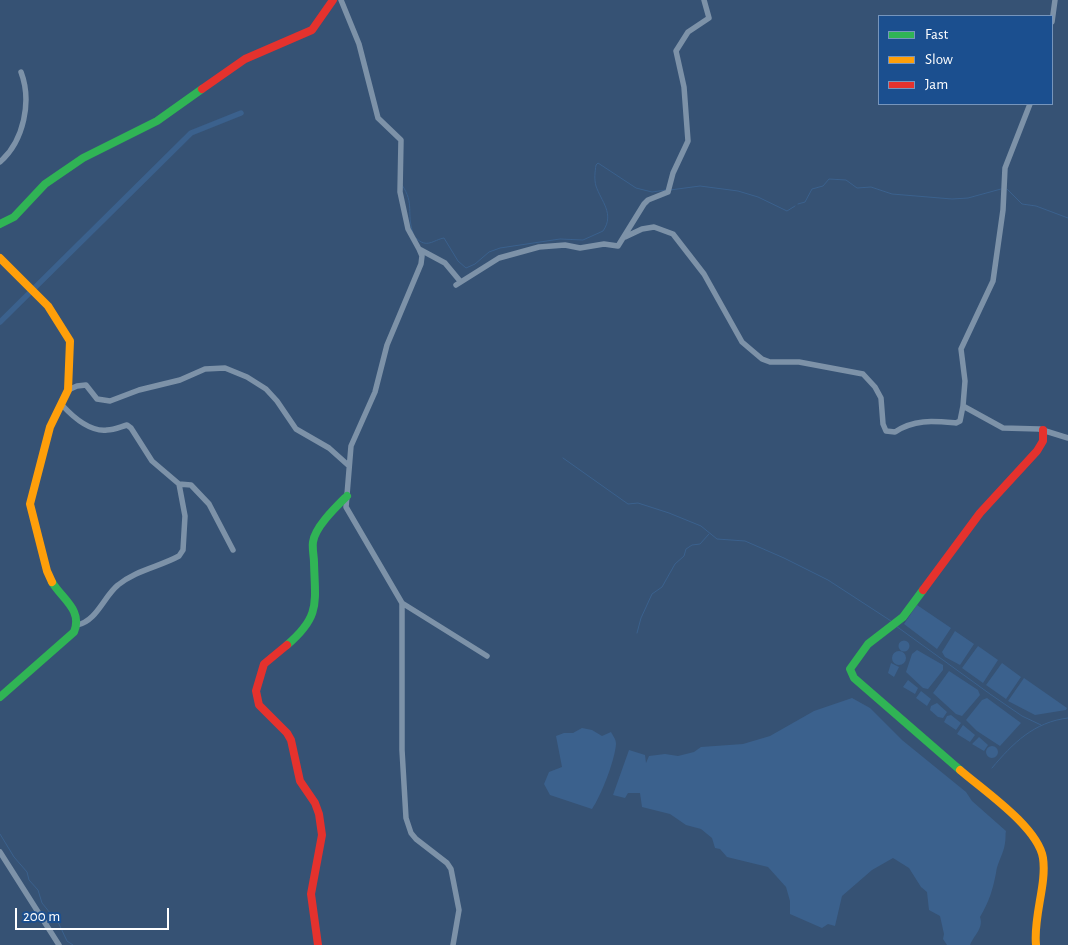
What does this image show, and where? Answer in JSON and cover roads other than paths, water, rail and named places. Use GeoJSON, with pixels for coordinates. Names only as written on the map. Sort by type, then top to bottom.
{"type":"FeatureCollection","features":[{"type":"Feature","properties":{"kind":"street"},"geometry":{"type":"LineString","coordinates":[[0,224],[14,217],[40,189],[72,165],[157,121],[245,59],[312,30],[333,0]]}},
{"type":"Feature","properties":{"kind":"street"},"geometry":{"type":"LineString","coordinates":[[341,0],[359,44],[378,118],[401,140],[400,192],[408,229],[422,256],[421,264],[387,346],[374,392],[350,446],[346,507],[402,603],[487,656]]}},
{"type":"Feature","properties":{"kind":"street"},"geometry":{"type":"LineString","coordinates":[[419,249],[445,264],[458,283],[499,258],[517,252],[559,245],[580,248],[604,244],[618,246],[644,204],[648,200],[668,192],[673,173],[688,144],[684,86],[676,52],[688,32],[709,18],[704,0]]}},
{"type":"Feature","properties":{"kind":"street"},"geometry":{"type":"LineString","coordinates":[[1053,15],[1055,0]]}},
{"type":"Feature","properties":{"kind":"street"},"geometry":{"type":"LineString","coordinates":[[0,162],[14,147],[20,131],[26,99],[26,84],[21,72]]}},
{"type":"Feature","properties":{"kind":"street"},"geometry":{"type":"LineString","coordinates":[[625,237],[642,229],[654,227],[673,234],[704,274],[742,342],[762,359],[770,362],[799,362],[863,374],[875,387],[881,398],[883,424],[890,433],[916,422],[956,424],[961,418],[963,406],[964,381],[961,349],[993,281],[1003,210],[1005,168],[1030,105]]}},
{"type":"Feature","properties":{"kind":"street"},"geometry":{"type":"LineString","coordinates":[[0,258],[48,306],[70,340],[68,390],[50,426],[43,458],[32,490],[30,504],[47,571],[54,585],[73,607],[77,625]]}},
{"type":"Feature","properties":{"kind":"street"},"geometry":{"type":"LineString","coordinates":[[68,390],[77,386],[86,386],[97,399],[110,401],[139,390],[180,380],[205,369],[225,368],[247,377],[266,389],[277,401],[296,430],[328,448],[348,465]]}},
{"type":"Feature","properties":{"kind":"street"},"geometry":{"type":"LineString","coordinates":[[0,697],[58,647],[74,632],[77,625],[92,615],[113,590],[129,577],[175,558],[181,553],[185,516],[179,484],[152,461],[131,428],[127,425],[109,430],[98,430],[78,420],[62,405]]}},
{"type":"Feature","properties":{"kind":"street"},"geometry":{"type":"LineString","coordinates":[[963,406],[1003,428],[1043,430],[1068,438]]}},
{"type":"Feature","properties":{"kind":"street"},"geometry":{"type":"LineString","coordinates":[[1036,945],[1034,929],[1039,908],[1043,858],[1037,841],[1021,823],[854,678],[850,670],[868,644],[903,617],[980,513],[1037,451],[1043,441],[1043,430]]}},
{"type":"Feature","properties":{"kind":"street"},"geometry":{"type":"LineString","coordinates":[[179,484],[191,484],[204,497],[233,550]]}},
{"type":"Feature","properties":{"kind":"street"},"geometry":{"type":"LineString","coordinates":[[318,945],[311,894],[322,835],[319,814],[315,803],[300,781],[291,740],[287,733],[259,705],[256,691],[264,664],[302,632],[311,620],[315,598],[313,541],[328,515],[347,496]]}},
{"type":"Feature","properties":{"kind":"street"},"geometry":{"type":"LineString","coordinates":[[402,603],[402,750],[406,818],[411,833],[416,839],[451,869],[459,910],[452,945]]}},
{"type":"Feature","properties":{"kind":"street"},"geometry":{"type":"LineString","coordinates":[[0,852],[59,945]]}},
{"type":"Feature","properties":{"kind":"water"},"geometry":{"type":"Polygon","coordinates":[[[917,605],[951,628],[937,649],[904,624],[917,605]]]}},
{"type":"Feature","properties":{"kind":"water"},"geometry":{"type":"Polygon","coordinates":[[[955,631],[974,644],[960,665],[945,657],[942,652],[955,631]]]}},
{"type":"Feature","properties":{"kind":"water"},"geometry":{"type":"Polygon","coordinates":[[[904,640],[910,646],[904,652],[898,646],[904,640]]]}},
{"type":"Feature","properties":{"kind":"water"},"geometry":{"type":"Polygon","coordinates":[[[978,646],[998,660],[983,683],[962,668],[978,646]]]}},
{"type":"Feature","properties":{"kind":"water"},"geometry":{"type":"Polygon","coordinates":[[[917,650],[943,665],[943,670],[928,689],[923,688],[906,672],[912,654],[917,650]]]}},
{"type":"Feature","properties":{"kind":"water"},"geometry":{"type":"Polygon","coordinates":[[[899,651],[904,653],[906,658],[904,663],[899,665],[894,663],[892,658],[894,653],[899,651]]]}},
{"type":"Feature","properties":{"kind":"water"},"geometry":{"type":"Polygon","coordinates":[[[891,663],[899,667],[894,677],[888,673],[891,663]]]}},
{"type":"Feature","properties":{"kind":"water"},"geometry":{"type":"Polygon","coordinates":[[[1002,663],[1021,677],[1006,699],[986,685],[1002,663]]]}},
{"type":"Feature","properties":{"kind":"water"},"geometry":{"type":"Polygon","coordinates":[[[949,671],[978,690],[980,695],[962,716],[956,714],[933,693],[949,671]]]}},
{"type":"Feature","properties":{"kind":"water"},"geometry":{"type":"Polygon","coordinates":[[[1024,678],[1067,708],[1066,710],[1035,715],[1008,701],[1024,678]]]}},
{"type":"Feature","properties":{"kind":"water"},"geometry":{"type":"Polygon","coordinates":[[[908,680],[918,688],[915,694],[903,687],[908,680]]]}},
{"type":"Feature","properties":{"kind":"water"},"geometry":{"type":"Polygon","coordinates":[[[921,691],[931,699],[927,706],[916,698],[921,691]]]}},
{"type":"Feature","properties":{"kind":"water"},"geometry":{"type":"Polygon","coordinates":[[[852,698],[870,708],[902,740],[966,792],[972,801],[1006,831],[1004,847],[992,890],[980,917],[981,925],[970,945],[947,945],[943,939],[944,934],[940,916],[929,910],[927,892],[921,887],[909,868],[893,858],[872,870],[842,896],[835,926],[828,924],[822,928],[790,914],[790,901],[786,887],[768,867],[727,857],[720,849],[715,848],[712,838],[701,829],[686,825],[670,814],[642,807],[640,793],[628,793],[625,798],[613,795],[629,750],[645,755],[646,763],[649,756],[665,754],[678,756],[694,752],[701,747],[743,744],[770,736],[814,711],[852,698]]]}},
{"type":"Feature","properties":{"kind":"water"},"geometry":{"type":"Polygon","coordinates":[[[987,698],[1021,723],[1000,746],[977,731],[966,720],[982,700],[987,698]]]}},
{"type":"Feature","properties":{"kind":"water"},"geometry":{"type":"Polygon","coordinates":[[[937,703],[947,712],[943,718],[938,717],[930,710],[931,706],[937,703]]]}},
{"type":"Feature","properties":{"kind":"water"},"geometry":{"type":"Polygon","coordinates":[[[951,715],[961,723],[956,730],[944,722],[947,716],[951,715]]]}},
{"type":"Feature","properties":{"kind":"water"},"geometry":{"type":"Polygon","coordinates":[[[963,725],[975,735],[970,742],[957,734],[963,725]]]}},
{"type":"Feature","properties":{"kind":"water"},"geometry":{"type":"Polygon","coordinates":[[[582,728],[592,730],[602,736],[611,732],[616,742],[607,778],[592,809],[550,795],[544,784],[549,772],[562,767],[556,736],[564,733],[573,733],[582,728]]]}},
{"type":"Feature","properties":{"kind":"water"},"geometry":{"type":"Polygon","coordinates":[[[979,737],[988,745],[984,751],[972,744],[979,737]]]}},
{"type":"Feature","properties":{"kind":"water"},"geometry":{"type":"Polygon","coordinates":[[[992,746],[998,752],[992,758],[986,752],[992,746]]]}},
{"type":"Feature","properties":{"kind":"waterway"},"geometry":{"type":"LineString","coordinates":[[0,322],[191,133],[241,113]]}},
{"type":"Feature","properties":{"kind":"waterway"},"geometry":{"type":"LineString","coordinates":[[416,238],[423,243],[430,243],[444,238],[458,261],[466,268],[475,264],[489,252],[500,248],[560,239],[583,240],[603,231],[608,219],[606,208],[595,183],[596,165],[598,163],[636,188],[652,192],[666,190]]}},
{"type":"Feature","properties":{"kind":"waterway"},"geometry":{"type":"LineString","coordinates":[[798,204],[805,202],[812,189],[823,186],[829,179],[846,180],[857,188],[871,187],[892,194],[952,199],[968,198],[1001,189]]}},
{"type":"Feature","properties":{"kind":"waterway"},"geometry":{"type":"LineString","coordinates":[[402,185],[408,198],[413,233]]}},
{"type":"Feature","properties":{"kind":"waterway"},"geometry":{"type":"LineString","coordinates":[[670,190],[700,186],[738,191],[758,197],[787,211],[795,206]]}},
{"type":"Feature","properties":{"kind":"waterway"},"geometry":{"type":"LineString","coordinates":[[1007,189],[1022,204],[1036,206],[1068,218]]}},
{"type":"Feature","properties":{"kind":"waterway"},"geometry":{"type":"LineString","coordinates":[[563,458],[628,504],[638,503],[669,513],[701,526],[717,539],[745,541],[784,558],[828,580],[891,621]]}},
{"type":"Feature","properties":{"kind":"waterway"},"geometry":{"type":"LineString","coordinates":[[637,633],[641,618],[652,594],[662,587],[675,564],[684,556],[686,549],[692,545],[700,544],[709,534]]}},
{"type":"Feature","properties":{"kind":"waterway"},"geometry":{"type":"LineString","coordinates":[[896,626],[1022,716],[1041,725]]}},
{"type":"Feature","properties":{"kind":"waterway"},"geometry":{"type":"LineString","coordinates":[[992,768],[1025,735],[1045,724],[1068,718]]}},
{"type":"Feature","properties":{"kind":"waterway"},"geometry":{"type":"LineString","coordinates":[[0,834],[14,857],[27,872],[29,880],[38,890],[42,903],[59,924],[67,941],[73,945]]}}]}
